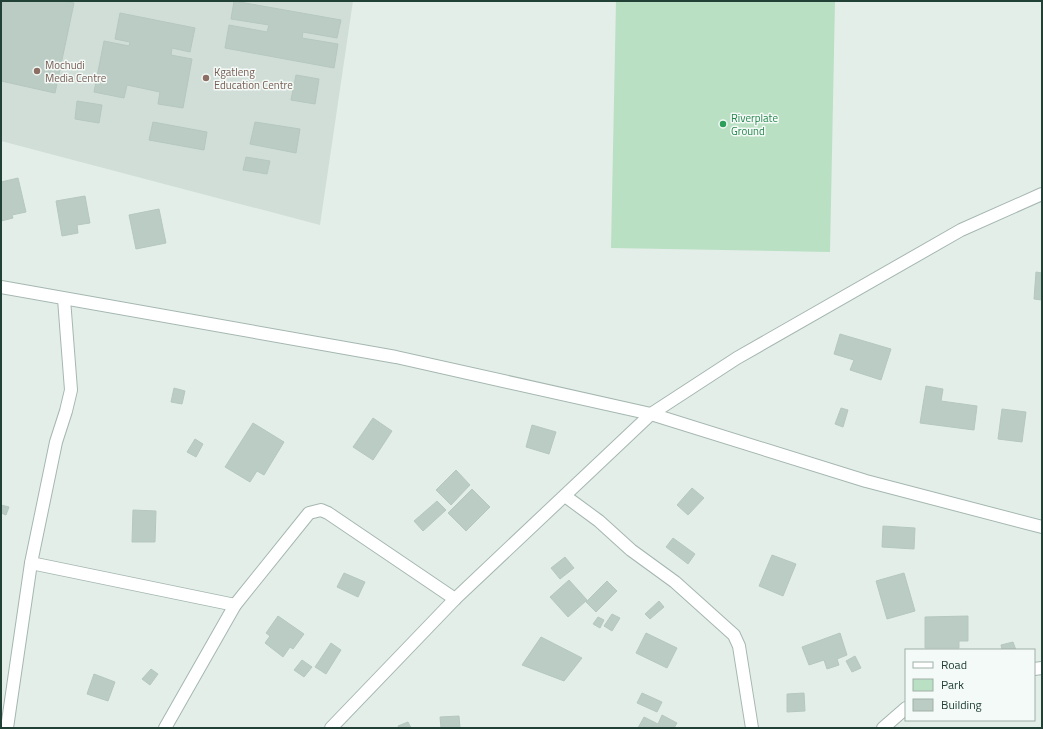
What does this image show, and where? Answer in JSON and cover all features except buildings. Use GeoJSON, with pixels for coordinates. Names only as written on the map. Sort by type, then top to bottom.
{"type":"FeatureCollection","features":[{"type":"Feature","properties":{"kind":"street"},"geometry":{"type":"LineString","coordinates":[[330,728],[455,599],[651,414],[737,358],[961,230],[1042,194]]}},
{"type":"Feature","properties":{"kind":"street"},"geometry":{"type":"LineString","coordinates":[[1,287],[396,357],[651,414],[866,481],[1042,527]]}},
{"type":"Feature","properties":{"kind":"street"},"geometry":{"type":"LineString","coordinates":[[7,728],[31,563],[56,442],[71,390],[64,299]]}},
{"type":"Feature","properties":{"kind":"street"},"geometry":{"type":"LineString","coordinates":[[565,496],[599,521],[631,550],[675,582],[734,635],[739,646],[752,728]]}},
{"type":"Feature","properties":{"kind":"street"},"geometry":{"type":"LineString","coordinates":[[166,728],[235,605],[309,513],[315,510],[328,513],[455,599]]}},
{"type":"Feature","properties":{"kind":"street"},"geometry":{"type":"LineString","coordinates":[[31,563],[235,605]]}},
{"type":"Feature","properties":{"kind":"street"},"geometry":{"type":"LineString","coordinates":[[883,728],[905,709]]}},
{"type":"Feature","properties":{"kind":"shaded area","name":"Kgatleng Education Centre"},"geometry":{"type":"Polygon","coordinates":[[[1,1],[353,1],[320,225],[1,141],[1,1]]]}},
{"type":"Feature","properties":{"kind":"green space","name":"Riverplate Ground"},"geometry":{"type":"Polygon","coordinates":[[[616,1],[835,1],[830,252],[611,248],[616,1]]]}},
{"type":"Feature","properties":{"kind":"place","name":"Mochudi Media Centre"},"geometry":{"type":"Point","coordinates":[37,71]}},
{"type":"Feature","properties":{"kind":"place","name":"Kgatleng Education Centre"},"geometry":{"type":"Point","coordinates":[206,78]}},
{"type":"Feature","properties":{"kind":"place","name":"Riverplate Ground"},"geometry":{"type":"Point","coordinates":[723,124]}}]}
